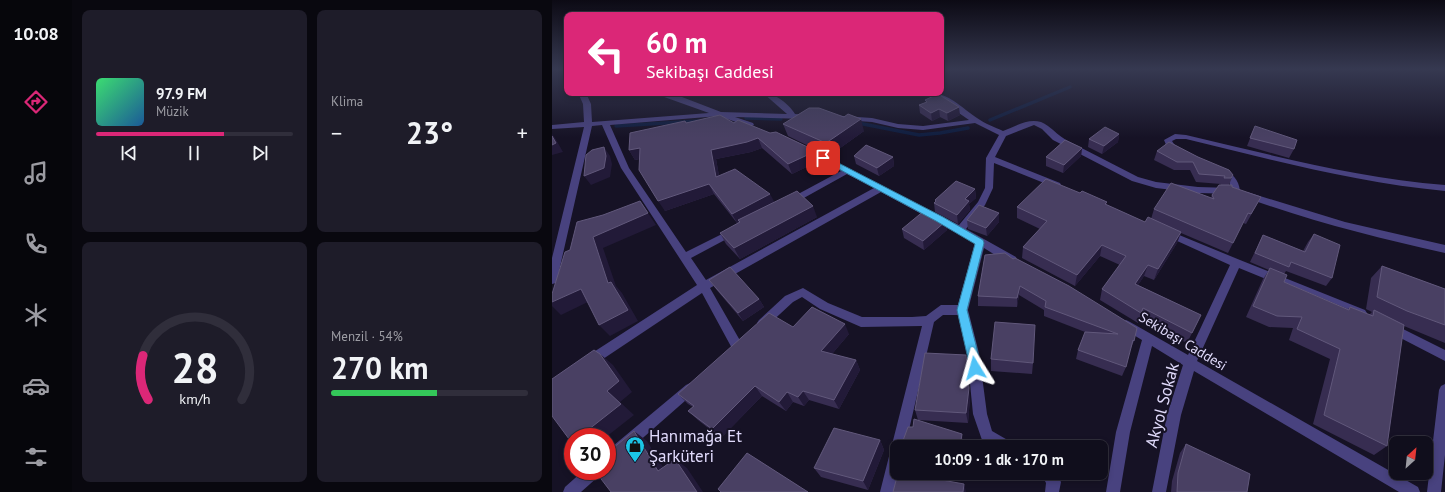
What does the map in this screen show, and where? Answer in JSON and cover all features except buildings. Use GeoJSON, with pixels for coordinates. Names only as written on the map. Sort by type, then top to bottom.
{"type":"FeatureCollection","features":[{"type":"Feature","properties":{"kind":"street"},"geometry":{"type":"LineString","coordinates":[[552,280],[588,125],[587,104],[583,96]]}},
{"type":"Feature","properties":{"kind":"street"},"geometry":{"type":"LineString","coordinates":[[668,96],[762,130]]}},
{"type":"Feature","properties":{"kind":"street"},"geometry":{"type":"LineString","coordinates":[[770,96],[792,116]]}},
{"type":"Feature","properties":{"kind":"street"},"geometry":{"type":"LineString","coordinates":[[940,96],[976,121],[1003,134]]}},
{"type":"Feature","properties":{"kind":"street"},"geometry":{"type":"LineString","coordinates":[[552,127],[721,114],[872,120],[898,126],[923,128],[976,121]]}},
{"type":"Feature","properties":{"kind":"street"},"geometry":{"type":"LineString","coordinates":[[605,122],[625,168],[704,286],[738,348]]}},
{"type":"Feature","properties":{"kind":"street"},"geometry":{"type":"LineString","coordinates":[[960,230],[982,203],[989,188],[990,158],[1003,134],[1023,125],[1035,122],[1046,127],[1056,138],[1063,142],[1135,179],[1156,185],[1198,190],[1236,191],[1285,209],[1349,228],[1445,249]]}},
{"type":"Feature","properties":{"kind":"street"},"geometry":{"type":"LineString","coordinates":[[1189,155],[1170,145],[1168,140],[1175,136],[1186,137],[1338,174],[1420,186],[1445,188]]}},
{"type":"Feature","properties":{"kind":"street"},"geometry":{"type":"LineString","coordinates":[[796,145],[960,230],[980,243],[1019,264]]}},
{"type":"Feature","properties":{"kind":"street"},"geometry":{"type":"LineString","coordinates":[[990,158],[1070,190]]}},
{"type":"Feature","properties":{"kind":"street"},"geometry":{"type":"LineString","coordinates":[[1215,168],[1229,175],[1235,182],[1236,191]]}},
{"type":"Feature","properties":{"kind":"street"},"geometry":{"type":"LineString","coordinates":[[782,206],[847,171]]}},
{"type":"Feature","properties":{"kind":"street"},"geometry":{"type":"LineString","coordinates":[[584,365],[704,286],[881,188]]}},
{"type":"Feature","properties":{"kind":"street"},"geometry":{"type":"LineString","coordinates":[[685,257],[740,228]]}},
{"type":"Feature","properties":{"kind":"street"},"geometry":{"type":"LineString","coordinates":[[1160,230],[1368,317]]}},
{"type":"Feature","properties":{"kind":"street"},"geometry":{"type":"LineString","coordinates":[[980,243],[962,310],[973,353],[980,414],[987,435],[995,440]]}},
{"type":"Feature","properties":{"kind":"street","name":"Akyol Sokak"},"geometry":{"type":"LineString","coordinates":[[1159,492],[1174,415],[1190,363],[1236,263]]}},
{"type":"Feature","properties":{"kind":"street"},"geometry":{"type":"LineString","coordinates":[[726,358],[789,299],[803,292],[824,306],[861,322],[912,322],[929,320],[941,310],[962,310]]}},
{"type":"Feature","properties":{"kind":"street","name":"Sekibaşı Caddesi"},"geometry":{"type":"LineString","coordinates":[[1117,318],[1190,363],[1413,492]]}},
{"type":"Feature","properties":{"kind":"street"},"geometry":{"type":"LineString","coordinates":[[900,440],[929,320]]}},
{"type":"Feature","properties":{"kind":"street"},"geometry":{"type":"LineString","coordinates":[[1382,324],[1445,356]]}},
{"type":"Feature","properties":{"kind":"street"},"geometry":{"type":"LineString","coordinates":[[1113,492],[1123,432],[1148,338]]}},
{"type":"Feature","properties":{"kind":"street"},"geometry":{"type":"LineString","coordinates":[[616,452],[696,384]]}},
{"type":"Feature","properties":{"kind":"street"},"geometry":{"type":"LineString","coordinates":[[1434,492],[1445,390]]}},
{"type":"Feature","properties":{"kind":"street"},"geometry":{"type":"LineString","coordinates":[[570,492],[584,480]]}},
{"type":"Feature","properties":{"kind":"street"},"geometry":{"type":"LineString","coordinates":[[887,492],[890,480]]}},
{"type":"Feature","properties":{"kind":"street"},"geometry":{"type":"LineString","coordinates":[[1052,492],[1054,482],[1053,480]]}},
{"type":"Feature","properties":{"kind":"waterway"},"geometry":{"type":"LineString","coordinates":[[990,120],[1058,92]]}},
{"type":"Feature","properties":{"kind":"waterway"},"geometry":{"type":"LineString","coordinates":[[746,118],[781,119]]}},
{"type":"Feature","properties":{"kind":"waterway"},"geometry":{"type":"LineString","coordinates":[[616,126],[699,121]]}},
{"type":"Feature","properties":{"kind":"waterway"},"geometry":{"type":"LineString","coordinates":[[858,123],[919,135],[968,128]]}},
{"type":"Feature","properties":{"kind":"place","name":"Hanımağa Et Şarküteri"},"geometry":{"type":"Point","coordinates":[635,463]}},
{"type":"Feature","properties":{"kind":"route"},"geometry":{"type":"LineString","coordinates":[[823,158],[940,219],[980,243],[962,310],[973,353],[975,368]]}}]}
